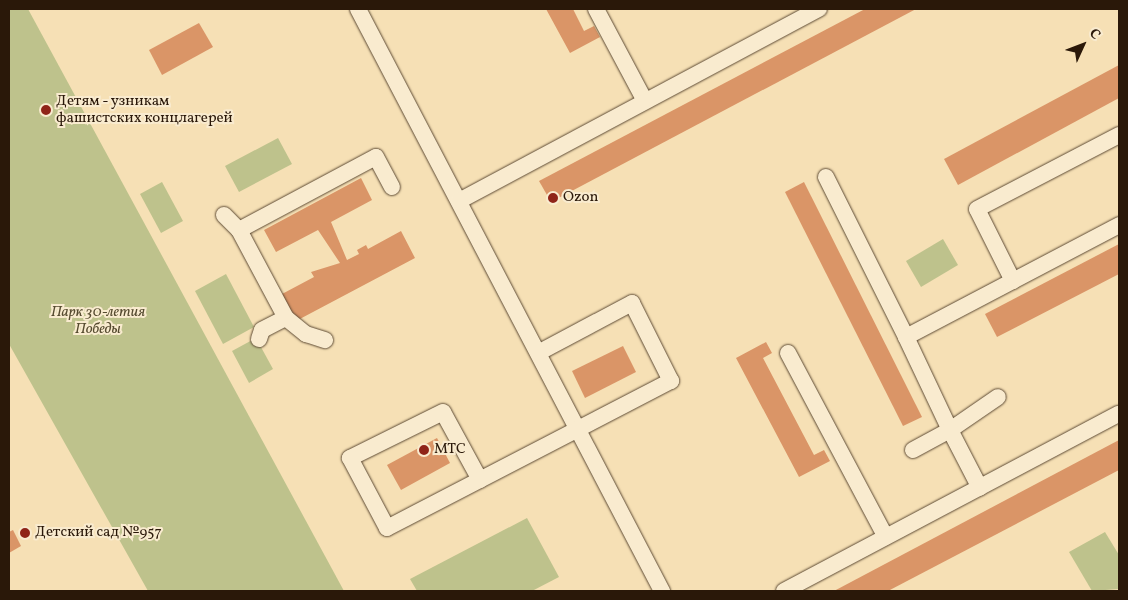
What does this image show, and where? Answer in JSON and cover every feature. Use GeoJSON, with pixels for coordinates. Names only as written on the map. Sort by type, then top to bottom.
{"type":"FeatureCollection","features":[{"type":"Feature","properties":{"kind":"street"},"geometry":{"type":"LineString","coordinates":[[358,9],[662,591]]}},
{"type":"Feature","properties":{"kind":"street"},"geometry":{"type":"LineString","coordinates":[[596,9],[645,101]]}},
{"type":"Feature","properties":{"kind":"street"},"geometry":{"type":"LineString","coordinates":[[458,201],[819,9]]}},
{"type":"Feature","properties":{"kind":"street"},"geometry":{"type":"LineString","coordinates":[[1013,281],[977,209],[1119,135]]}},
{"type":"Feature","properties":{"kind":"street"},"geometry":{"type":"LineString","coordinates":[[239,230],[376,157],[392,187]]}},
{"type":"Feature","properties":{"kind":"street"},"geometry":{"type":"LineString","coordinates":[[826,177],[980,488]]}},
{"type":"Feature","properties":{"kind":"street"},"geometry":{"type":"LineString","coordinates":[[224,215],[239,230],[286,318],[306,334],[325,340]]}},
{"type":"Feature","properties":{"kind":"street"},"geometry":{"type":"LineString","coordinates":[[906,337],[1119,225]]}},
{"type":"Feature","properties":{"kind":"street"},"geometry":{"type":"LineString","coordinates":[[480,480],[443,412],[350,458],[386,528],[480,480],[671,381],[632,302],[538,353]]}},
{"type":"Feature","properties":{"kind":"street"},"geometry":{"type":"LineString","coordinates":[[258,331],[286,318]]}},
{"type":"Feature","properties":{"kind":"street"},"geometry":{"type":"LineString","coordinates":[[788,353],[886,537]]}},
{"type":"Feature","properties":{"kind":"street"},"geometry":{"type":"LineString","coordinates":[[912,450],[950,430],[998,397]]}},
{"type":"Feature","properties":{"kind":"street"},"geometry":{"type":"LineString","coordinates":[[784,591],[1119,414]]}},
{"type":"Feature","properties":{"kind":"green space","name":"Парк 30-летия Победы"},"geometry":{"type":"Polygon","coordinates":[[[9,9],[28,9],[344,591],[148,591],[9,344],[9,9]]]}},
{"type":"Feature","properties":{"kind":"green space"},"geometry":{"type":"Polygon","coordinates":[[[278,138],[292,164],[239,192],[225,166],[278,138]]]}},
{"type":"Feature","properties":{"kind":"green space"},"geometry":{"type":"Polygon","coordinates":[[[162,182],[183,221],[161,233],[140,194],[162,182]]]}},
{"type":"Feature","properties":{"kind":"green space"},"geometry":{"type":"Polygon","coordinates":[[[943,239],[958,265],[921,287],[906,261],[943,239]]]}},
{"type":"Feature","properties":{"kind":"green space"},"geometry":{"type":"Polygon","coordinates":[[[226,274],[254,327],[223,344],[195,291],[226,274]]]}},
{"type":"Feature","properties":{"kind":"green space"},"geometry":{"type":"Polygon","coordinates":[[[256,338],[273,369],[249,383],[232,351],[256,338]]]}},
{"type":"Feature","properties":{"kind":"green space"},"geometry":{"type":"Polygon","coordinates":[[[527,518],[559,577],[532,591],[417,591],[410,579],[527,518]]]}},
{"type":"Feature","properties":{"kind":"green space"},"geometry":{"type":"Polygon","coordinates":[[[1105,532],[1119,555],[1119,589],[1092,591],[1069,552],[1105,532]]]}},
{"type":"Feature","properties":{"kind":"building"},"geometry":{"type":"Polygon","coordinates":[[[546,9],[573,9],[584,31],[594,26],[600,37],[570,53],[546,9]]]}},
{"type":"Feature","properties":{"kind":"building"},"geometry":{"type":"Polygon","coordinates":[[[865,9],[916,9],[551,202],[539,181],[865,9]]]}},
{"type":"Feature","properties":{"kind":"building"},"geometry":{"type":"Polygon","coordinates":[[[199,23],[213,47],[162,75],[149,50],[199,23]]]}},
{"type":"Feature","properties":{"kind":"building"},"geometry":{"type":"Polygon","coordinates":[[[1119,65],[1119,98],[958,185],[944,159],[1119,65]]]}},
{"type":"Feature","properties":{"kind":"building"},"geometry":{"type":"Polygon","coordinates":[[[361,178],[372,200],[331,222],[347,260],[359,254],[357,250],[366,245],[368,249],[401,231],[415,258],[296,321],[282,294],[314,277],[311,272],[340,263],[318,230],[276,252],[264,230],[361,178]]]}},
{"type":"Feature","properties":{"kind":"building"},"geometry":{"type":"Polygon","coordinates":[[[804,182],[922,417],[903,426],[785,192],[804,182]]]}},
{"type":"Feature","properties":{"kind":"building"},"geometry":{"type":"Polygon","coordinates":[[[1119,244],[1119,274],[997,337],[985,314],[1119,244]]]}},
{"type":"Feature","properties":{"kind":"building"},"geometry":{"type":"Polygon","coordinates":[[[766,342],[772,353],[763,358],[814,455],[824,450],[830,461],[799,477],[736,358],[766,342]]]}},
{"type":"Feature","properties":{"kind":"building"},"geometry":{"type":"Polygon","coordinates":[[[623,346],[636,372],[585,398],[572,371],[623,346]]]}},
{"type":"Feature","properties":{"kind":"building"},"geometry":{"type":"Polygon","coordinates":[[[437,438],[450,463],[401,490],[387,465],[437,438]]]}},
{"type":"Feature","properties":{"kind":"building"},"geometry":{"type":"Polygon","coordinates":[[[1119,440],[1119,470],[888,591],[834,591],[1119,440]]]}},
{"type":"Feature","properties":{"kind":"building"},"geometry":{"type":"Polygon","coordinates":[[[13,530],[21,546],[9,553],[9,532],[13,530]]]}},
{"type":"Feature","properties":{"kind":"place","name":"Детям - узникам фашистских концлагерей"},"geometry":{"type":"Point","coordinates":[46,110]}},
{"type":"Feature","properties":{"kind":"place","name":"Ozon"},"geometry":{"type":"Point","coordinates":[553,198]}},
{"type":"Feature","properties":{"kind":"place","name":"МТС"},"geometry":{"type":"Point","coordinates":[424,450]}},
{"type":"Feature","properties":{"kind":"place","name":"Детский сад №957"},"geometry":{"type":"Point","coordinates":[25,533]}}]}
